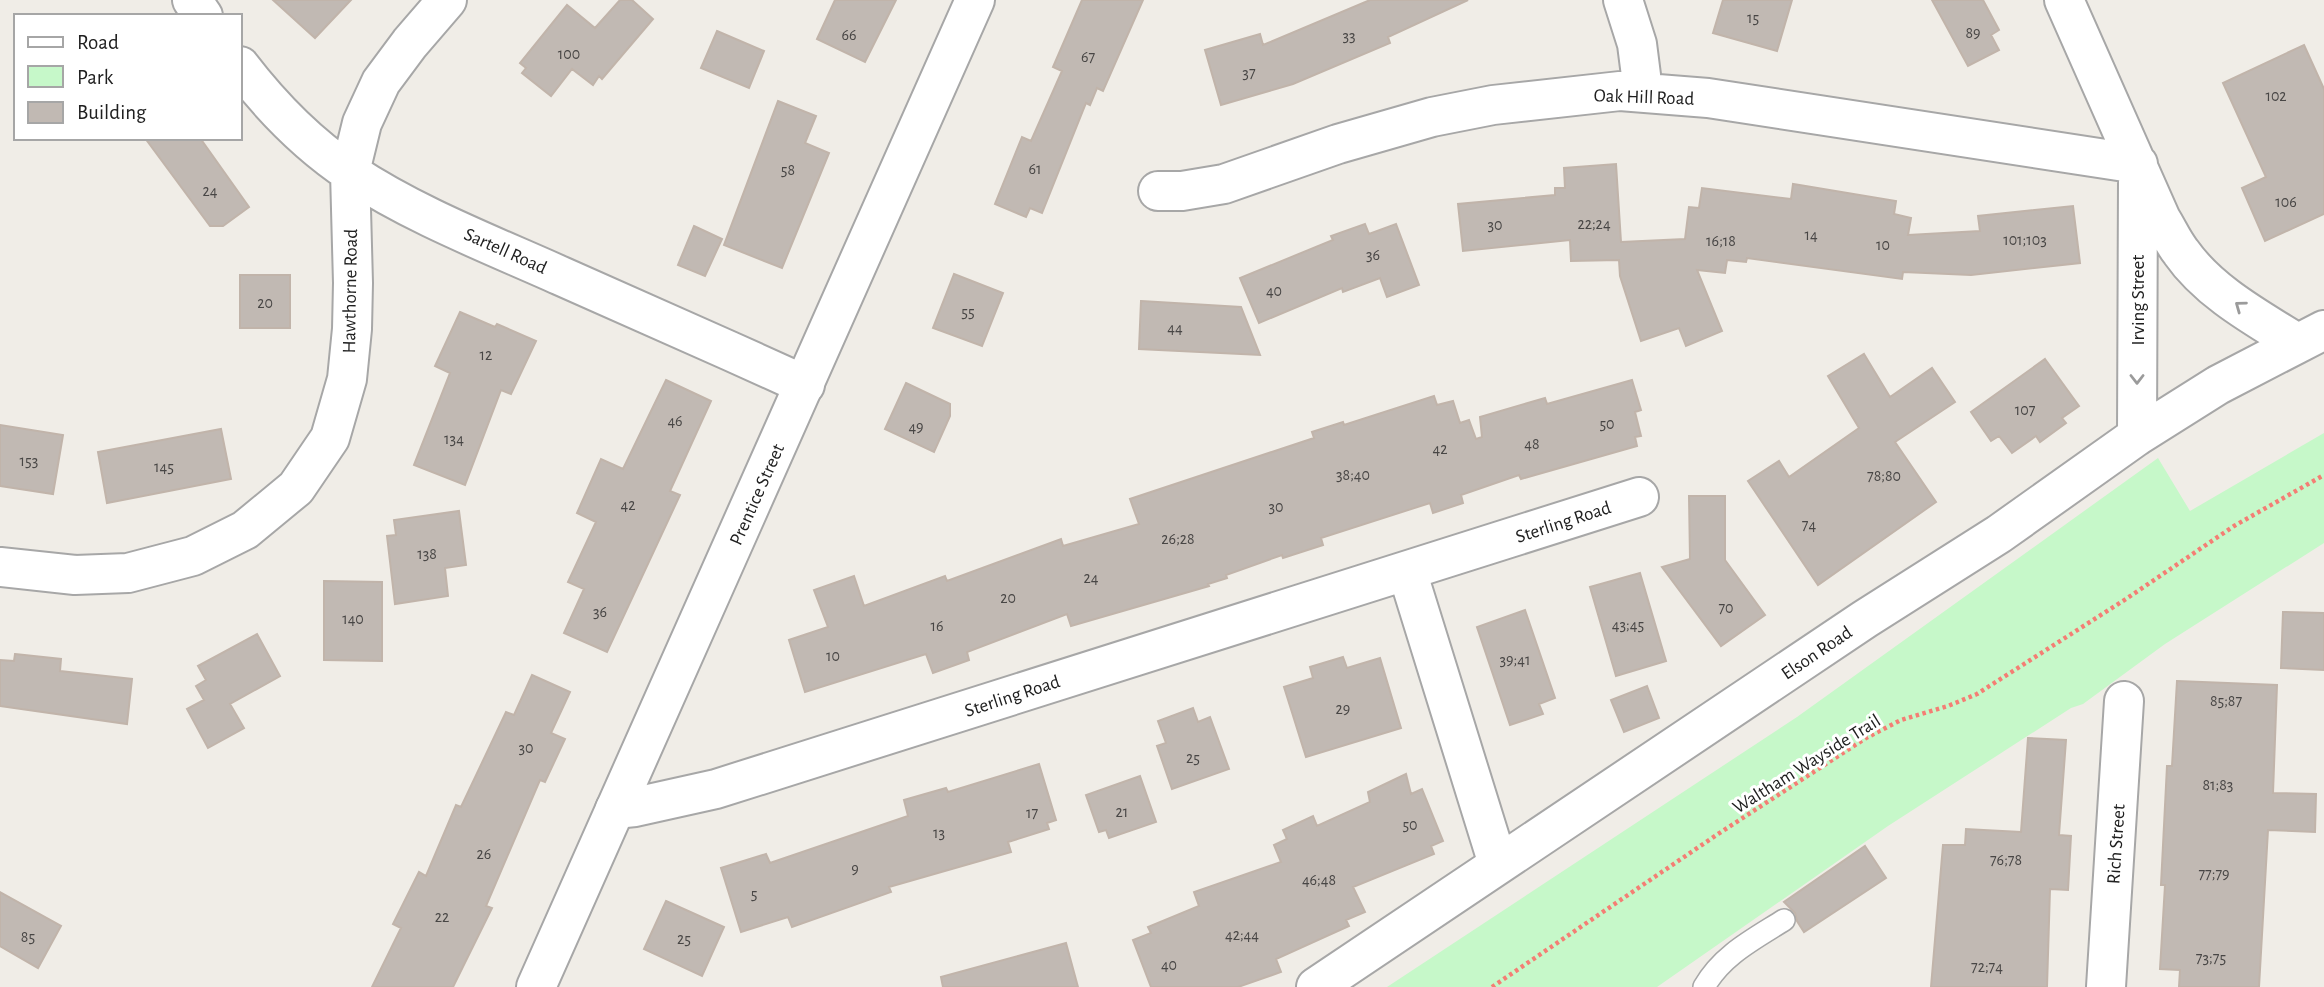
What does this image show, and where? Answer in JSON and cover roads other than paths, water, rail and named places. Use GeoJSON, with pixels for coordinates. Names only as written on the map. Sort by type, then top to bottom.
{"type":"FeatureCollection","features":[{"type":"Feature","properties":{"kind":"street","name":"Hawthorne Road"},"geometry":{"type":"LineString","coordinates":[[0,567],[75,575],[128,573],[193,556],[246,530],[296,488],[330,438],[347,379],[354,283],[350,232],[351,172],[362,123],[381,82],[447,0]]}},
{"type":"Feature","properties":{"kind":"street","name":"Prentice Street"},"geometry":{"type":"LineString","coordinates":[[536,987],[975,0]]}},
{"type":"Feature","properties":{"kind":"street"},"geometry":{"type":"LineString","coordinates":[[1623,0],[1637,44],[1643,92]]}},
{"type":"Feature","properties":{"kind":"street","name":"Irving Street"},"geometry":{"type":"LineString","coordinates":[[2064,0],[2161,219],[2180,251],[2192,266],[2245,310],[2311,337]]}},
{"type":"Feature","properties":{"kind":"street","name":"Sartell Road"},"geometry":{"type":"LineString","coordinates":[[242,68],[254,84],[304,134],[351,172],[415,208],[477,238],[805,385]]}},
{"type":"Feature","properties":{"kind":"street","name":"Oak Hill Road"},"geometry":{"type":"LineString","coordinates":[[1158,191],[1182,191],[1224,184],[1348,141],[1462,111],[1548,97],[1598,93],[1643,92],[1721,100],[2138,164]]}},
{"type":"Feature","properties":{"kind":"street","name":"Irving Street"},"geometry":{"type":"LineString","coordinates":[[2137,436],[2138,164]]}},
{"type":"Feature","properties":{"kind":"street","name":"Elson Road"},"geometry":{"type":"LineString","coordinates":[[1316,987],[1865,619],[1999,534],[2137,436],[2218,385],[2311,337]]}},
{"type":"Feature","properties":{"kind":"street","name":"Sterling Road"},"geometry":{"type":"LineString","coordinates":[[614,808],[645,805],[716,789],[1639,497]]}},
{"type":"Feature","properties":{"kind":"street"},"geometry":{"type":"LineString","coordinates":[[1407,571],[1498,864]]}},
{"type":"Feature","properties":{"kind":"street","name":"Rich Street"},"geometry":{"type":"LineString","coordinates":[[2106,987],[2124,701]]}},
{"type":"Feature","properties":{"kind":"lane"},"geometry":{"type":"LineString","coordinates":[[1704,987],[1715,970],[1732,954],[1784,920]]}}]}
